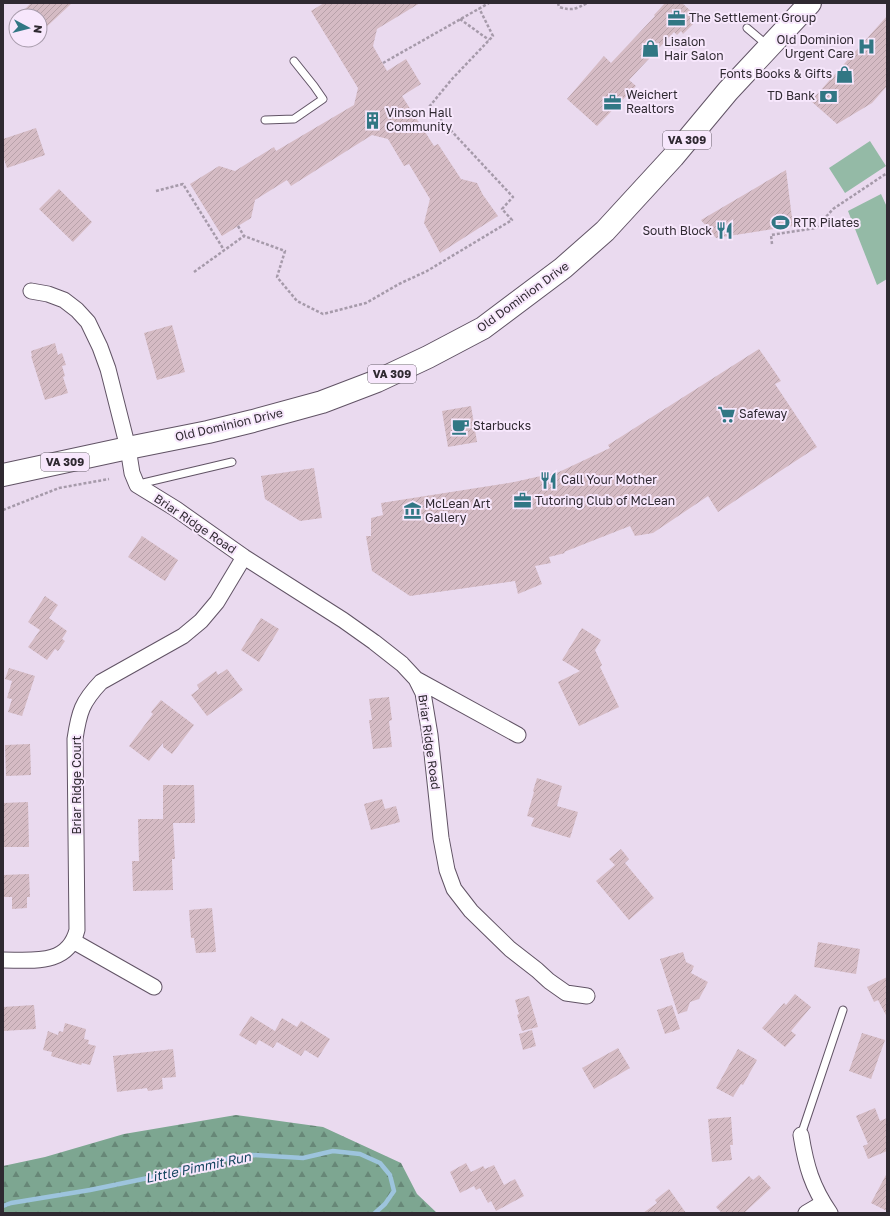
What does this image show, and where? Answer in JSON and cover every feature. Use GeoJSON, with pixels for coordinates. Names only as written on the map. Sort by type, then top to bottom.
{"type":"FeatureCollection","features":[{"type":"Feature","properties":{"kind":"main road","name":"Old Dominion Drive"},"geometry":{"type":"LineString","coordinates":[[3,475],[208,432],[322,402],[377,381],[428,357],[483,328],[563,268],[604,232],[673,157],[728,91],[810,3]]}},
{"type":"Feature","properties":{"kind":"street"},"geometry":{"type":"LineString","coordinates":[[32,292],[48,294],[64,300],[77,310],[88,322],[100,347],[108,369],[128,448],[132,473],[137,485]]}},
{"type":"Feature","properties":{"kind":"street","name":"Briar Ridge Road"},"geometry":{"type":"LineString","coordinates":[[137,485],[176,509],[244,557],[343,620],[402,664],[416,679],[423,693],[430,735],[444,857],[454,889],[471,911],[510,949],[537,970],[548,981],[566,993],[587,996]]}},
{"type":"Feature","properties":{"kind":"street","name":"Briar Ridge Court"},"geometry":{"type":"LineString","coordinates":[[73,941],[77,930],[75,739],[82,706],[90,693],[101,682],[178,640],[201,621],[217,602],[244,557]]}},
{"type":"Feature","properties":{"kind":"street"},"geometry":{"type":"LineString","coordinates":[[416,679],[518,736]]}},
{"type":"Feature","properties":{"kind":"street"},"geometry":{"type":"LineString","coordinates":[[3,960],[36,960],[53,958],[64,952],[73,941],[154,987]]}},
{"type":"Feature","properties":{"kind":"street"},"geometry":{"type":"LineString","coordinates":[[801,1135],[804,1158],[808,1171],[827,1208],[806,1213]]}},
{"type":"Feature","properties":{"kind":"lane"},"geometry":{"type":"LineString","coordinates":[[747,28],[768,47]]}},
{"type":"Feature","properties":{"kind":"lane"},"geometry":{"type":"LineString","coordinates":[[266,120],[294,119],[322,99],[314,86],[294,61]]}},
{"type":"Feature","properties":{"kind":"lane"},"geometry":{"type":"LineString","coordinates":[[137,485],[232,462]]}},
{"type":"Feature","properties":{"kind":"lane"},"geometry":{"type":"LineString","coordinates":[[801,1135],[843,1010]]}},
{"type":"Feature","properties":{"kind":"path"},"geometry":{"type":"LineString","coordinates":[[383,63],[488,3]]}},
{"type":"Feature","properties":{"kind":"path"},"geometry":{"type":"LineString","coordinates":[[558,3],[559,7],[575,10],[586,3]]}},
{"type":"Feature","properties":{"kind":"path"},"geometry":{"type":"LineString","coordinates":[[238,226],[244,236],[285,251],[277,277],[297,301],[323,314],[366,303],[427,270],[512,220],[502,209],[513,197],[429,107],[493,36],[479,8]]}},
{"type":"Feature","properties":{"kind":"path"},"geometry":{"type":"LineString","coordinates":[[460,19],[489,40]]}},
{"type":"Feature","properties":{"kind":"path"},"geometry":{"type":"LineString","coordinates":[[772,244],[771,235],[816,228],[833,209],[887,172]]}},
{"type":"Feature","properties":{"kind":"path"},"geometry":{"type":"LineString","coordinates":[[156,191],[183,184],[224,250]]}},
{"type":"Feature","properties":{"kind":"path"},"geometry":{"type":"LineString","coordinates":[[194,272],[244,236]]}},
{"type":"Feature","properties":{"kind":"path"},"geometry":{"type":"LineString","coordinates":[[3,510],[60,488],[109,479]]}},
{"type":"Feature","properties":{"kind":"green space"},"geometry":{"type":"Polygon","coordinates":[[[870,141],[886,166],[845,193],[829,168],[870,141]]]}},
{"type":"Feature","properties":{"kind":"green space"},"geometry":{"type":"Polygon","coordinates":[[[881,194],[887,207],[887,279],[877,285],[848,211],[881,194]]]}},
{"type":"Feature","properties":{"kind":"green space"},"geometry":{"type":"Polygon","coordinates":[[[236,1115],[323,1127],[401,1163],[417,1194],[437,1213],[3,1213],[3,1166],[45,1157],[124,1134],[236,1115]]]}},
{"type":"Feature","properties":{"kind":"building"},"geometry":{"type":"Polygon","coordinates":[[[31,3],[72,3],[48,26],[48,8],[26,8],[31,3]]]}},
{"type":"Feature","properties":{"kind":"building","name":"Vinson Hall Community"},"geometry":{"type":"Polygon","coordinates":[[[324,3],[420,3],[377,29],[373,46],[387,71],[406,59],[421,84],[402,96],[434,146],[438,144],[461,179],[477,183],[483,195],[498,216],[440,253],[424,223],[430,199],[409,164],[404,166],[388,139],[372,135],[291,186],[287,180],[255,200],[251,218],[222,236],[190,184],[219,166],[235,171],[274,147],[276,151],[354,105],[358,88],[311,11],[324,3]]]}},
{"type":"Feature","properties":{"kind":"building"},"geometry":{"type":"Polygon","coordinates":[[[665,3],[682,3],[696,16],[690,21],[694,23],[683,34],[681,31],[677,35],[674,32],[629,80],[636,86],[597,126],[567,99],[604,56],[611,63],[655,16],[654,15],[665,3]]]}},
{"type":"Feature","properties":{"kind":"building"},"geometry":{"type":"Polygon","coordinates":[[[887,16],[887,86],[872,103],[837,124],[811,101],[887,16]]]}},
{"type":"Feature","properties":{"kind":"building"},"geometry":{"type":"Polygon","coordinates":[[[36,128],[45,155],[7,168],[3,156],[3,139],[36,128]]]}},
{"type":"Feature","properties":{"kind":"building"},"geometry":{"type":"Polygon","coordinates":[[[786,170],[793,226],[716,238],[701,220],[786,170]]]}},
{"type":"Feature","properties":{"kind":"building"},"geometry":{"type":"Polygon","coordinates":[[[59,189],[92,222],[73,242],[39,209],[59,189]]]}},
{"type":"Feature","properties":{"kind":"building"},"geometry":{"type":"Polygon","coordinates":[[[172,325],[185,372],[157,380],[144,333],[172,325]]]}},
{"type":"Feature","properties":{"kind":"building"},"geometry":{"type":"Polygon","coordinates":[[[55,343],[58,355],[62,353],[66,365],[62,366],[65,376],[63,377],[68,393],[45,400],[31,356],[31,351],[55,343]]]}},
{"type":"Feature","properties":{"kind":"building"},"geometry":{"type":"Polygon","coordinates":[[[759,349],[781,381],[775,384],[817,447],[718,512],[708,496],[653,533],[635,536],[630,526],[564,552],[565,553],[549,557],[551,563],[535,566],[542,584],[518,594],[515,581],[410,596],[372,571],[366,536],[371,536],[371,518],[383,515],[381,503],[514,482],[559,472],[610,448],[608,445],[759,349]]]}},
{"type":"Feature","properties":{"kind":"building","name":"Starbucks"},"geometry":{"type":"Polygon","coordinates":[[[471,406],[477,442],[448,447],[442,411],[471,406]]]}},
{"type":"Feature","properties":{"kind":"building"},"geometry":{"type":"Polygon","coordinates":[[[314,468],[322,518],[300,521],[265,499],[261,476],[314,468]]]}},
{"type":"Feature","properties":{"kind":"building"},"geometry":{"type":"Polygon","coordinates":[[[142,536],[178,560],[165,581],[128,557],[142,536]]]}},
{"type":"Feature","properties":{"kind":"building"},"geometry":{"type":"Polygon","coordinates":[[[45,596],[58,605],[49,618],[67,631],[62,639],[65,641],[58,651],[55,649],[47,660],[28,647],[40,630],[28,622],[45,596]]]}},
{"type":"Feature","properties":{"kind":"building"},"geometry":{"type":"Polygon","coordinates":[[[261,618],[279,629],[259,662],[241,650],[261,618]]]}},
{"type":"Feature","properties":{"kind":"building"},"geometry":{"type":"Polygon","coordinates":[[[582,628],[601,640],[595,650],[602,665],[600,667],[619,707],[579,726],[558,682],[580,671],[562,660],[582,628]]]}},
{"type":"Feature","properties":{"kind":"building"},"geometry":{"type":"Polygon","coordinates":[[[9,668],[35,676],[22,716],[8,712],[12,699],[7,698],[12,681],[5,679],[9,668]]]}},
{"type":"Feature","properties":{"kind":"building"},"geometry":{"type":"Polygon","coordinates":[[[227,669],[243,690],[207,716],[191,695],[199,689],[197,685],[216,671],[218,675],[227,669]]]}},
{"type":"Feature","properties":{"kind":"building"},"geometry":{"type":"Polygon","coordinates":[[[389,697],[392,720],[389,721],[392,747],[373,749],[369,720],[372,720],[369,699],[389,697]]]}},
{"type":"Feature","properties":{"kind":"building"},"geometry":{"type":"Polygon","coordinates":[[[161,700],[194,725],[172,754],[163,747],[163,743],[149,761],[129,746],[153,714],[151,712],[161,700]]]}},
{"type":"Feature","properties":{"kind":"building"},"geometry":{"type":"Polygon","coordinates":[[[30,744],[31,775],[6,776],[5,745],[30,744]]]}},
{"type":"Feature","properties":{"kind":"building"},"geometry":{"type":"Polygon","coordinates":[[[537,778],[562,786],[557,806],[578,812],[570,838],[531,826],[534,818],[527,816],[537,778]]]}},
{"type":"Feature","properties":{"kind":"building"},"geometry":{"type":"Polygon","coordinates":[[[163,785],[194,785],[195,823],[173,823],[175,859],[172,859],[173,890],[133,891],[132,861],[139,861],[138,819],[163,819],[163,785]]]}},
{"type":"Feature","properties":{"kind":"building"},"geometry":{"type":"Polygon","coordinates":[[[382,799],[385,809],[396,806],[400,822],[371,830],[364,804],[382,799]]]}},
{"type":"Feature","properties":{"kind":"building"},"geometry":{"type":"Polygon","coordinates":[[[28,802],[29,847],[3,847],[3,803],[28,802]]]}},
{"type":"Feature","properties":{"kind":"building"},"geometry":{"type":"Polygon","coordinates":[[[621,849],[629,859],[625,863],[654,898],[629,920],[596,881],[615,865],[609,859],[621,849]]]}},
{"type":"Feature","properties":{"kind":"building"},"geometry":{"type":"Polygon","coordinates":[[[29,874],[30,897],[27,897],[27,908],[12,909],[12,897],[3,897],[3,875],[29,874]]]}},
{"type":"Feature","properties":{"kind":"building"},"geometry":{"type":"Polygon","coordinates":[[[212,908],[216,952],[196,953],[194,938],[191,938],[189,910],[212,908]]]}},
{"type":"Feature","properties":{"kind":"building"},"geometry":{"type":"Polygon","coordinates":[[[818,942],[860,949],[856,974],[814,967],[818,942]]]}},
{"type":"Feature","properties":{"kind":"building"},"geometry":{"type":"Polygon","coordinates":[[[683,952],[686,962],[694,966],[691,973],[708,982],[699,999],[690,1002],[687,1011],[678,1014],[660,959],[683,952]]]}},
{"type":"Feature","properties":{"kind":"building"},"geometry":{"type":"Polygon","coordinates":[[[887,977],[887,1017],[878,1000],[874,1002],[867,987],[887,977]]]}},
{"type":"Feature","properties":{"kind":"building"},"geometry":{"type":"Polygon","coordinates":[[[795,994],[811,1007],[791,1031],[796,1035],[785,1047],[762,1028],[784,1003],[786,1005],[795,994]]]}},
{"type":"Feature","properties":{"kind":"building"},"geometry":{"type":"Polygon","coordinates":[[[529,996],[538,1027],[522,1031],[517,1015],[519,1014],[515,1000],[529,996]]]}},
{"type":"Feature","properties":{"kind":"building"},"geometry":{"type":"Polygon","coordinates":[[[34,1005],[36,1029],[3,1031],[3,1007],[34,1005]]]}},
{"type":"Feature","properties":{"kind":"building"},"geometry":{"type":"Polygon","coordinates":[[[672,1005],[680,1029],[665,1034],[657,1010],[672,1005]]]}},
{"type":"Feature","properties":{"kind":"building"},"geometry":{"type":"Polygon","coordinates":[[[251,1016],[275,1031],[282,1018],[297,1027],[301,1021],[330,1039],[318,1058],[305,1050],[301,1056],[277,1042],[273,1048],[259,1040],[256,1045],[239,1035],[251,1016]]]}},
{"type":"Feature","properties":{"kind":"building"},"geometry":{"type":"Polygon","coordinates":[[[65,1023],[86,1029],[84,1039],[89,1040],[88,1044],[96,1046],[90,1065],[82,1063],[81,1065],[51,1056],[52,1052],[43,1050],[48,1031],[58,1035],[59,1031],[63,1032],[65,1023]]]}},
{"type":"Feature","properties":{"kind":"building"},"geometry":{"type":"Polygon","coordinates":[[[532,1030],[536,1046],[523,1050],[519,1034],[532,1030]]]}},
{"type":"Feature","properties":{"kind":"building"},"geometry":{"type":"Polygon","coordinates":[[[862,1033],[885,1040],[871,1079],[849,1071],[862,1033]]]}},
{"type":"Feature","properties":{"kind":"building"},"geometry":{"type":"Polygon","coordinates":[[[618,1048],[630,1068],[594,1089],[582,1068],[618,1048]]]}},
{"type":"Feature","properties":{"kind":"building"},"geometry":{"type":"Polygon","coordinates":[[[173,1049],[176,1077],[162,1078],[163,1089],[148,1091],[147,1088],[117,1092],[113,1056],[173,1049]]]}},
{"type":"Feature","properties":{"kind":"building"},"geometry":{"type":"Polygon","coordinates":[[[738,1049],[757,1060],[743,1085],[741,1084],[733,1097],[716,1088],[738,1049]]]}},
{"type":"Feature","properties":{"kind":"building"},"geometry":{"type":"Polygon","coordinates":[[[875,1108],[880,1121],[887,1118],[887,1151],[868,1159],[863,1146],[868,1144],[856,1116],[875,1108]]]}},
{"type":"Feature","properties":{"kind":"building"},"geometry":{"type":"Polygon","coordinates":[[[731,1117],[733,1145],[730,1145],[732,1160],[712,1162],[708,1119],[731,1117]]]}},
{"type":"Feature","properties":{"kind":"building"},"geometry":{"type":"Polygon","coordinates":[[[466,1163],[471,1172],[483,1166],[485,1169],[494,1165],[504,1185],[515,1179],[524,1196],[496,1211],[491,1201],[488,1203],[480,1188],[476,1190],[474,1186],[460,1193],[450,1172],[466,1163]]]}},
{"type":"Feature","properties":{"kind":"building"},"geometry":{"type":"Polygon","coordinates":[[[887,1173],[887,1211],[871,1203],[887,1173]]]}},
{"type":"Feature","properties":{"kind":"building"},"geometry":{"type":"Polygon","coordinates":[[[759,1175],[771,1188],[744,1213],[722,1213],[716,1207],[749,1176],[753,1180],[759,1175]]]}},
{"type":"Feature","properties":{"kind":"building"},"geometry":{"type":"Polygon","coordinates":[[[669,1189],[686,1213],[643,1213],[657,1203],[655,1200],[669,1189]]]}},
{"type":"Feature","properties":{"kind":"waterway","name":"Little Pimmit Run"},"geometry":{"type":"LineString","coordinates":[[3,1206],[11,1203],[90,1190],[148,1178],[213,1161],[252,1155],[303,1158],[333,1151],[360,1154],[380,1163],[390,1175],[394,1191],[385,1204],[375,1213]]}},
{"type":"Feature","properties":{"kind":"place","name":"The Settlement Group"},"geometry":{"type":"Point","coordinates":[676,18]}},
{"type":"Feature","properties":{"kind":"place","name":"Old Dominion Urgent Care"},"geometry":{"type":"Point","coordinates":[867,47]}},
{"type":"Feature","properties":{"kind":"place","name":"Lisalon Hair Salon"},"geometry":{"type":"Point","coordinates":[651,49]}},
{"type":"Feature","properties":{"kind":"place","name":"Fonts Books & Gifts"},"geometry":{"type":"Point","coordinates":[845,74]}},
{"type":"Feature","properties":{"kind":"place","name":"TD Bank"},"geometry":{"type":"Point","coordinates":[828,96]}},
{"type":"Feature","properties":{"kind":"place","name":"Weichert Realtors"},"geometry":{"type":"Point","coordinates":[613,102]}},
{"type":"Feature","properties":{"kind":"place","name":"Vinson Hall Community"},"geometry":{"type":"Point","coordinates":[373,120]}},
{"type":"Feature","properties":{"kind":"place","name":"RTR Pilates"},"geometry":{"type":"Point","coordinates":[780,223]}},
{"type":"Feature","properties":{"kind":"place","name":"South Block"},"geometry":{"type":"Point","coordinates":[725,231]}},
{"type":"Feature","properties":{"kind":"place","name":"Safeway"},"geometry":{"type":"Point","coordinates":[726,414]}},
{"type":"Feature","properties":{"kind":"place","name":"Starbucks"},"geometry":{"type":"Point","coordinates":[460,426]}},
{"type":"Feature","properties":{"kind":"place","name":"Call Your Mother"},"geometry":{"type":"Point","coordinates":[548,480]}},
{"type":"Feature","properties":{"kind":"place","name":"Tutoring Club of McLean"},"geometry":{"type":"Point","coordinates":[522,501]}},
{"type":"Feature","properties":{"kind":"place","name":"McLean Art Gallery"},"geometry":{"type":"Point","coordinates":[412,511]}}]}
